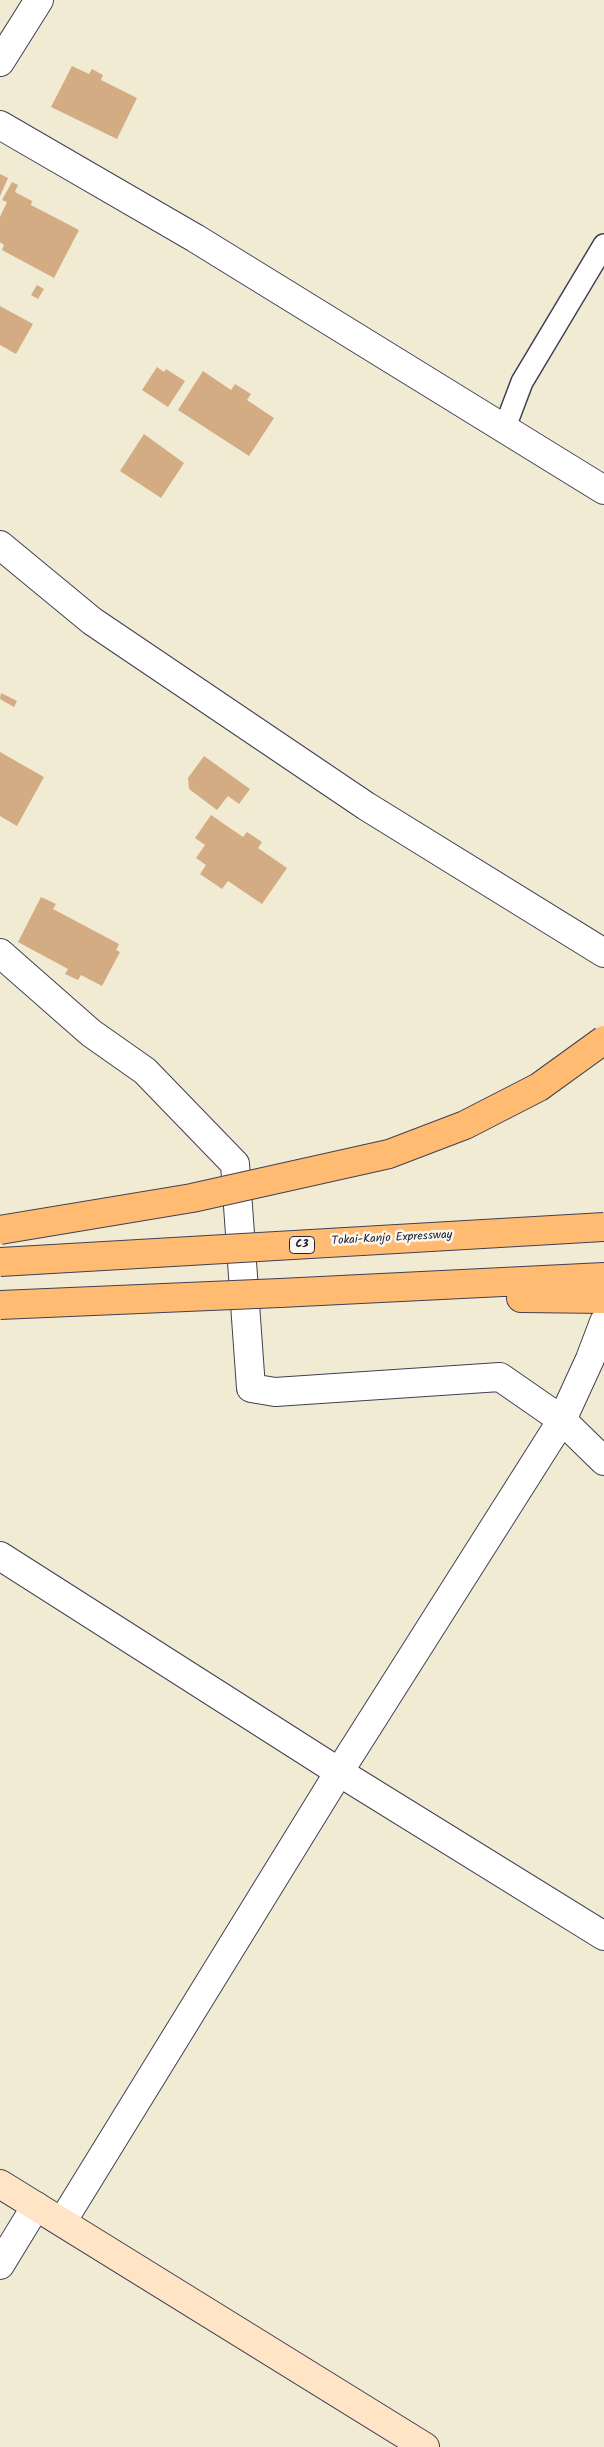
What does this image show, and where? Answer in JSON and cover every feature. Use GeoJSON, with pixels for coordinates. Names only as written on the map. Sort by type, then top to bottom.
{"type":"FeatureCollection","features":[{"type":"Feature","properties":{"kind":"highway"},"geometry":{"type":"LineString","coordinates":[[0,1230],[192,1198],[389,1154],[465,1125],[538,1087],[604,1040]]}},
{"type":"Feature","properties":{"kind":"highway","name":"Tokai-Kanjo Expressway"},"geometry":{"type":"LineString","coordinates":[[0,1262],[604,1227]]}},
{"type":"Feature","properties":{"kind":"highway"},"geometry":{"type":"LineString","coordinates":[[0,1305],[280,1294],[604,1277]]}},
{"type":"Feature","properties":{"kind":"highway"},"geometry":{"type":"LineString","coordinates":[[280,1294],[604,1299]]}},
{"type":"Feature","properties":{"kind":"street"},"geometry":{"type":"LineString","coordinates":[[0,62],[39,0]]}},
{"type":"Feature","properties":{"kind":"street"},"geometry":{"type":"LineString","coordinates":[[0,125],[195,238],[505,427],[604,490]]}},
{"type":"Feature","properties":{"kind":"street"},"geometry":{"type":"LineString","coordinates":[[0,545],[92,621],[358,801],[604,953]]}},
{"type":"Feature","properties":{"kind":"street"},"geometry":{"type":"LineString","coordinates":[[0,953],[91,1033],[145,1071],[235,1164],[251,1388],[275,1392],[500,1377],[562,1420],[604,1461]]}},
{"type":"Feature","properties":{"kind":"street"},"geometry":{"type":"LineString","coordinates":[[62,2222],[340,1772],[562,1420],[590,1359],[604,1322]]}},
{"type":"Feature","properties":{"kind":"street"},"geometry":{"type":"LineString","coordinates":[[0,1556],[340,1772],[604,1936]]}},
{"type":"Feature","properties":{"kind":"street"},"geometry":{"type":"LineString","coordinates":[[0,2184],[425,2447]]}},
{"type":"Feature","properties":{"kind":"street"},"geometry":{"type":"LineString","coordinates":[[0,2265],[36,2206]]}},
{"type":"Feature","properties":{"kind":"lane"},"geometry":{"type":"LineString","coordinates":[[505,427],[522,382],[604,245]]}},
{"type":"Feature","properties":{"kind":"building"},"geometry":{"type":"Polygon","coordinates":[[[72,66],[89,74],[92,69],[103,75],[101,80],[137,98],[117,139],[51,107],[72,66]]]}},
{"type":"Feature","properties":{"kind":"building"},"geometry":{"type":"Polygon","coordinates":[[[0,174],[8,178],[0,196],[0,174]]]}},
{"type":"Feature","properties":{"kind":"building"},"geometry":{"type":"Polygon","coordinates":[[[12,182],[18,185],[15,192],[32,201],[31,205],[79,230],[54,278],[2,250],[4,245],[0,242],[0,217],[7,202],[2,200],[12,182]]]}},
{"type":"Feature","properties":{"kind":"building"},"geometry":{"type":"Polygon","coordinates":[[[37,285],[44,289],[38,299],[31,295],[37,285]]]}},
{"type":"Feature","properties":{"kind":"building"},"geometry":{"type":"Polygon","coordinates":[[[0,306],[33,324],[16,354],[0,345],[0,306]]]}},
{"type":"Feature","properties":{"kind":"building"},"geometry":{"type":"Polygon","coordinates":[[[157,367],[164,372],[166,369],[185,381],[168,407],[142,390],[157,367]]]}},
{"type":"Feature","properties":{"kind":"building"},"geometry":{"type":"Polygon","coordinates":[[[203,371],[231,390],[235,384],[251,394],[247,400],[274,418],[249,456],[178,410],[203,371]]]}},
{"type":"Feature","properties":{"kind":"building"},"geometry":{"type":"Polygon","coordinates":[[[144,434],[184,463],[161,498],[120,471],[144,434]]]}},
{"type":"Feature","properties":{"kind":"building"},"geometry":{"type":"Polygon","coordinates":[[[1,693],[17,701],[14,707],[0,699],[1,693]]]}},
{"type":"Feature","properties":{"kind":"building"},"geometry":{"type":"Polygon","coordinates":[[[0,752],[44,777],[17,826],[0,816],[0,752]]]}},
{"type":"Feature","properties":{"kind":"building"},"geometry":{"type":"Polygon","coordinates":[[[204,756],[250,789],[239,804],[228,796],[217,810],[189,789],[188,778],[204,756]]]}},
{"type":"Feature","properties":{"kind":"building"},"geometry":{"type":"Polygon","coordinates":[[[211,815],[243,837],[247,832],[262,842],[258,848],[287,868],[262,904],[228,881],[222,889],[200,874],[206,865],[196,858],[205,845],[195,838],[211,815]]]}},
{"type":"Feature","properties":{"kind":"building"},"geometry":{"type":"Polygon","coordinates":[[[41,897],[56,904],[53,909],[119,944],[116,950],[120,952],[102,986],[81,975],[78,980],[65,974],[68,969],[18,942],[41,897]]]}}]}
